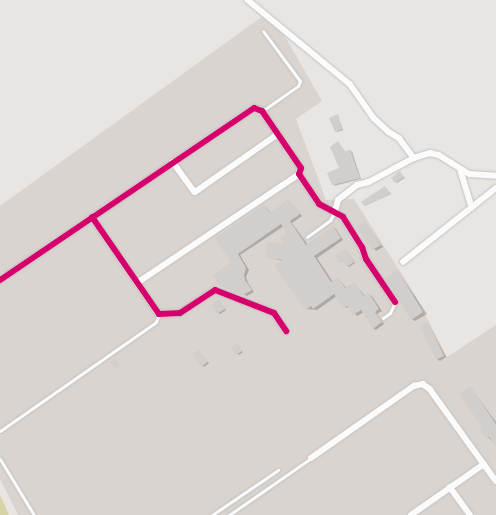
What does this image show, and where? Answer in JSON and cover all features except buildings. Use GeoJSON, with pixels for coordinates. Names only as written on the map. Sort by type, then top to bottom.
{"type":"FeatureCollection","features":[{"type":"Feature","properties":{"kind":"street"},"geometry":{"type":"LineString","coordinates":[[248,0],[350,84],[374,118],[389,132],[400,138],[414,158]]}},
{"type":"Feature","properties":{"kind":"street"},"geometry":{"type":"LineString","coordinates":[[0,280],[254,108],[262,111],[301,168],[299,174],[138,283]]}},
{"type":"Feature","properties":{"kind":"street"},"geometry":{"type":"LineString","coordinates":[[173,162],[195,192],[278,134]]}},
{"type":"Feature","properties":{"kind":"street"},"geometry":{"type":"LineString","coordinates":[[335,212],[338,200],[357,185],[369,182],[414,158],[430,153],[439,155],[461,171],[480,176],[496,176]]}},
{"type":"Feature","properties":{"kind":"street"},"geometry":{"type":"LineString","coordinates":[[461,171],[472,208]]}},
{"type":"Feature","properties":{"kind":"street"},"geometry":{"type":"LineString","coordinates":[[299,174],[318,204],[343,217],[362,247],[366,259],[395,302]]}},
{"type":"Feature","properties":{"kind":"street"},"geometry":{"type":"LineString","coordinates":[[403,262],[496,188]]}},
{"type":"Feature","properties":{"kind":"street"},"geometry":{"type":"LineString","coordinates":[[92,217],[159,314],[180,313],[215,290],[274,313],[286,331]]}},
{"type":"Feature","properties":{"kind":"street"},"geometry":{"type":"LineString","coordinates":[[311,458],[414,386],[423,384],[430,389],[496,481]]}},
{"type":"Feature","properties":{"kind":"street"},"geometry":{"type":"LineString","coordinates":[[411,515],[484,464]]}},
{"type":"Feature","properties":{"kind":"street"},"geometry":{"type":"LineString","coordinates":[[450,487],[470,515]]}},
{"type":"Feature","properties":{"kind":"lane"},"geometry":{"type":"LineString","coordinates":[[262,111],[298,86],[300,82],[263,31]]}},
{"type":"Feature","properties":{"kind":"lane"},"geometry":{"type":"LineString","coordinates":[[307,237],[330,220],[335,212]]}},
{"type":"Feature","properties":{"kind":"lane"},"geometry":{"type":"LineString","coordinates":[[383,318],[390,313],[395,302]]}},
{"type":"Feature","properties":{"kind":"lane"},"geometry":{"type":"LineString","coordinates":[[0,431],[156,322],[159,314]]}},
{"type":"Feature","properties":{"kind":"lane"},"geometry":{"type":"LineString","coordinates":[[229,515],[311,458]]}},
{"type":"Feature","properties":{"kind":"lane"},"geometry":{"type":"LineString","coordinates":[[0,459],[34,515]]}},
{"type":"Feature","properties":{"kind":"lane"},"geometry":{"type":"LineString","coordinates":[[212,515],[278,470]]}},
{"type":"Feature","properties":{"kind":"shaded area"},"geometry":{"type":"Polygon","coordinates":[[[263,16],[284,35],[322,101],[296,119],[326,200],[354,199],[415,295],[447,357],[496,325],[496,515],[18,515],[0,479],[0,206],[263,16]]]}},
{"type":"Feature","properties":{"kind":"shaded area"},"geometry":{"type":"Polygon","coordinates":[[[0,496],[1,497],[9,515],[0,515],[0,496]]]}},
{"type":"Feature","properties":{"kind":"cycle path"},"geometry":{"type":"LineString","coordinates":[[0,280],[254,108],[262,111],[301,168],[299,174],[319,204],[343,217],[362,247],[366,259],[395,302]]}},
{"type":"Feature","properties":{"kind":"cycle path"},"geometry":{"type":"LineString","coordinates":[[92,217],[159,314],[180,313],[215,290],[274,313],[286,331]]}}]}
